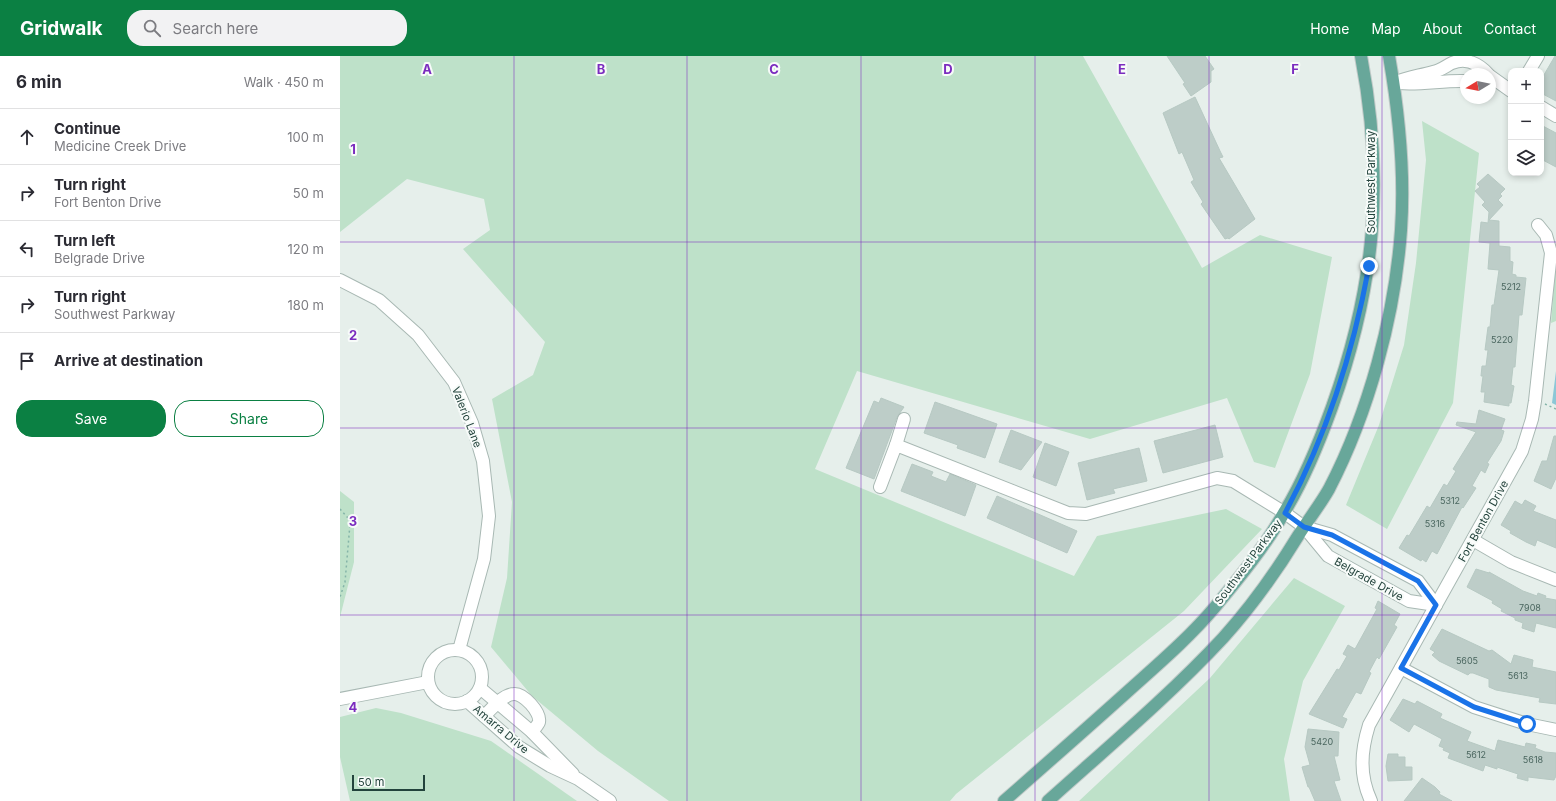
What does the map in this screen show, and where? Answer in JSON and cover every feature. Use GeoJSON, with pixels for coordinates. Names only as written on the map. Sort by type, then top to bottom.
{"type":"FeatureCollection","features":[{"type":"Feature","properties":{"kind":"main road","name":"Southwest Parkway"},"geometry":{"type":"LineString","coordinates":[[1004,801],[1157,666],[1214,608],[1285,513],[1302,481],[1320,438],[1344,372],[1359,319],[1369,266],[1374,218],[1374,169],[1371,128],[1360,56]]}},
{"type":"Feature","properties":{"kind":"main road"},"geometry":{"type":"LineString","coordinates":[[1048,801],[1175,687],[1224,637],[1269,583],[1329,490],[1348,448],[1368,397],[1383,342],[1395,278],[1401,230],[1402,178],[1394,83],[1389,56]]}},
{"type":"Feature","properties":{"kind":"street"},"geometry":{"type":"LineString","coordinates":[[1531,68],[1538,56]]}},
{"type":"Feature","properties":{"kind":"street"},"geometry":{"type":"LineString","coordinates":[[1394,83],[1409,76],[1434,72],[1453,62],[1472,62],[1482,68]]}},
{"type":"Feature","properties":{"kind":"street"},"geometry":{"type":"LineString","coordinates":[[1496,80],[1508,89]]}},
{"type":"Feature","properties":{"kind":"street"},"geometry":{"type":"LineString","coordinates":[[1394,83],[1410,84],[1460,81]]}},
{"type":"Feature","properties":{"kind":"street"},"geometry":{"type":"LineString","coordinates":[[1496,87],[1508,90]]}},
{"type":"Feature","properties":{"kind":"street"},"geometry":{"type":"LineString","coordinates":[[1544,110],[1556,116]]}},
{"type":"Feature","properties":{"kind":"street","name":"Fort Benton Drive"},"geometry":{"type":"LineString","coordinates":[[1371,801],[1364,786],[1362,771],[1364,740],[1369,725],[1522,450],[1532,419],[1551,253],[1546,235],[1538,225]]}},
{"type":"Feature","properties":{"kind":"street","name":"Valerio Lane"},"geometry":{"type":"LineString","coordinates":[[340,280],[379,300],[418,335],[454,382],[472,423],[483,461],[489,516],[484,559],[460,650]]}},
{"type":"Feature","properties":{"kind":"street"},"geometry":{"type":"LineString","coordinates":[[880,487],[904,420]]}},
{"type":"Feature","properties":{"kind":"street","name":"Belgrade Drive"},"geometry":{"type":"LineString","coordinates":[[896,445],[1068,513],[1086,514],[1217,478],[1233,481],[1285,513],[1304,527],[1328,556],[1409,601],[1436,605]]}},
{"type":"Feature","properties":{"kind":"street","name":"Belgrade Drive"},"geometry":{"type":"LineString","coordinates":[[1304,527],[1332,535],[1418,581],[1436,605]]}},
{"type":"Feature","properties":{"kind":"street"},"geometry":{"type":"LineString","coordinates":[[1473,540],[1511,562],[1556,580]]}},
{"type":"Feature","properties":{"kind":"street"},"geometry":{"type":"LineString","coordinates":[[460,650],[467,653],[479,664],[482,680],[477,693],[467,701],[450,704],[435,696],[428,682],[428,672],[436,657],[443,653],[460,650]]}},
{"type":"Feature","properties":{"kind":"street"},"geometry":{"type":"LineString","coordinates":[[1401,668],[1474,707],[1527,724],[1556,730]]}},
{"type":"Feature","properties":{"kind":"street"},"geometry":{"type":"LineString","coordinates":[[340,699],[428,682]]}},
{"type":"Feature","properties":{"kind":"street","name":"Amarra Drive"},"geometry":{"type":"LineString","coordinates":[[480,688],[499,702],[531,731],[578,779]]}},
{"type":"Feature","properties":{"kind":"street"},"geometry":{"type":"LineString","coordinates":[[484,716],[505,697],[515,694],[535,708],[539,715],[539,722],[517,745]]}},
{"type":"Feature","properties":{"kind":"street","name":"Amarra Drive"},"geometry":{"type":"LineString","coordinates":[[467,701],[517,745],[550,766],[578,779],[610,801]]}},
{"type":"Feature","properties":{"kind":"path"},"geometry":{"type":"LineString","coordinates":[[1543,403],[1556,409]]}},
{"type":"Feature","properties":{"kind":"path"},"geometry":{"type":"LineString","coordinates":[[340,509],[348,518],[350,524],[345,582],[340,597]]}},
{"type":"Feature","properties":{"kind":"green space"},"geometry":{"type":"Polygon","coordinates":[[[340,56],[1083,56],[1202,268],[1260,235],[1332,257],[1310,374],[1275,468],[1254,462],[1227,398],[1090,439],[857,371],[815,469],[1074,576],[1097,536],[1226,509],[1262,529],[1184,611],[956,794],[950,801],[669,801],[598,751],[532,696],[491,647],[507,578],[512,502],[492,399],[533,375],[545,342],[463,249],[490,230],[484,199],[407,179],[340,232],[340,56]]]}},
{"type":"Feature","properties":{"kind":"green space"},"geometry":{"type":"Polygon","coordinates":[[[1422,121],[1479,153],[1453,403],[1387,529],[1346,505],[1379,425],[1404,345],[1416,263],[1426,160],[1422,121]]]}},
{"type":"Feature","properties":{"kind":"green space"},"geometry":{"type":"Polygon","coordinates":[[[1556,262],[1556,321],[1551,323],[1556,262]]]}},
{"type":"Feature","properties":{"kind":"green space"},"geometry":{"type":"Polygon","coordinates":[[[340,491],[354,502],[354,562],[340,617],[340,491]]]}},
{"type":"Feature","properties":{"kind":"green space"},"geometry":{"type":"Polygon","coordinates":[[[1294,578],[1345,606],[1303,681],[1284,759],[1290,801],[1079,801],[1210,678],[1294,578]]]}},
{"type":"Feature","properties":{"kind":"green space"},"geometry":{"type":"Polygon","coordinates":[[[376,708],[401,713],[491,741],[577,801],[350,801],[340,757],[340,717],[376,708]]]}},
{"type":"Feature","properties":{"kind":"water"},"geometry":{"type":"Polygon","coordinates":[[[1556,371],[1556,405],[1552,403],[1556,371]]]}},
{"type":"Feature","properties":{"kind":"building"},"geometry":{"type":"Polygon","coordinates":[[[1167,56],[1205,56],[1214,69],[1211,71],[1211,82],[1191,96],[1183,84],[1185,83],[1167,56]]]}},
{"type":"Feature","properties":{"kind":"building"},"geometry":{"type":"Polygon","coordinates":[[[1556,56],[1556,101],[1544,95],[1544,75],[1556,56]]]}},
{"type":"Feature","properties":{"kind":"building"},"geometry":{"type":"Polygon","coordinates":[[[1195,97],[1223,157],[1219,158],[1255,219],[1229,239],[1225,239],[1201,204],[1203,202],[1191,182],[1194,180],[1182,152],[1179,154],[1163,113],[1195,97]]]}},
{"type":"Feature","properties":{"kind":"building"},"geometry":{"type":"Polygon","coordinates":[[[1544,127],[1556,133],[1556,167],[1544,161],[1544,127]]]}},
{"type":"Feature","properties":{"kind":"building"},"geometry":{"type":"Polygon","coordinates":[[[1488,174],[1505,189],[1500,194],[1502,196],[1498,200],[1503,205],[1489,220],[1499,221],[1499,246],[1510,247],[1510,261],[1513,262],[1512,274],[1516,275],[1516,277],[1526,278],[1522,315],[1519,315],[1515,367],[1513,367],[1511,385],[1514,386],[1511,403],[1509,403],[1509,406],[1484,402],[1485,392],[1481,392],[1483,376],[1481,376],[1482,366],[1486,366],[1488,350],[1485,350],[1488,327],[1490,327],[1492,305],[1494,305],[1499,270],[1488,269],[1490,243],[1479,242],[1481,222],[1488,223],[1489,212],[1482,205],[1485,202],[1475,191],[1480,187],[1477,184],[1488,174]]]}},
{"type":"Feature","properties":{"kind":"building"},"geometry":{"type":"Polygon","coordinates":[[[881,398],[904,407],[897,417],[874,479],[846,468],[874,401],[879,403],[881,398]]]}},
{"type":"Feature","properties":{"kind":"building"},"geometry":{"type":"Polygon","coordinates":[[[935,402],[997,424],[985,458],[957,448],[958,445],[924,433],[935,402]]]}},
{"type":"Feature","properties":{"kind":"building"},"geometry":{"type":"Polygon","coordinates":[[[1479,410],[1505,419],[1501,430],[1504,431],[1501,441],[1487,463],[1489,464],[1485,473],[1481,470],[1472,486],[1476,488],[1463,508],[1462,507],[1437,554],[1432,551],[1426,562],[1422,559],[1421,561],[1399,548],[1407,535],[1409,536],[1427,506],[1430,508],[1444,484],[1447,486],[1456,471],[1453,469],[1476,432],[1456,425],[1457,422],[1476,424],[1479,410]]]}},
{"type":"Feature","properties":{"kind":"building"},"geometry":{"type":"Polygon","coordinates":[[[1215,425],[1223,457],[1163,473],[1154,441],[1215,425]]]}},
{"type":"Feature","properties":{"kind":"building"},"geometry":{"type":"Polygon","coordinates":[[[1011,430],[1042,442],[1021,470],[999,462],[1011,430]]]}},
{"type":"Feature","properties":{"kind":"building"},"geometry":{"type":"Polygon","coordinates":[[[1554,436],[1556,436],[1556,478],[1551,489],[1534,481],[1542,461],[1547,461],[1554,436]]]}},
{"type":"Feature","properties":{"kind":"building"},"geometry":{"type":"Polygon","coordinates":[[[1045,443],[1069,452],[1056,486],[1033,477],[1045,443]]]}},
{"type":"Feature","properties":{"kind":"building"},"geometry":{"type":"Polygon","coordinates":[[[1139,448],[1147,481],[1113,489],[1115,493],[1087,500],[1078,463],[1139,448]]]}},
{"type":"Feature","properties":{"kind":"building"},"geometry":{"type":"Polygon","coordinates":[[[912,464],[933,472],[931,476],[946,482],[950,474],[976,485],[965,516],[901,491],[912,464]]]}},
{"type":"Feature","properties":{"kind":"building"},"geometry":{"type":"Polygon","coordinates":[[[997,496],[1077,531],[1067,553],[987,518],[997,496]]]}},
{"type":"Feature","properties":{"kind":"building"},"geometry":{"type":"Polygon","coordinates":[[[1525,500],[1536,506],[1533,511],[1556,520],[1556,548],[1537,540],[1535,546],[1510,533],[1511,531],[1501,525],[1515,501],[1522,505],[1525,500]]]}},
{"type":"Feature","properties":{"kind":"building"},"geometry":{"type":"Polygon","coordinates":[[[1476,569],[1489,572],[1523,591],[1537,596],[1538,593],[1546,596],[1545,598],[1556,600],[1556,628],[1536,623],[1534,632],[1522,628],[1523,623],[1501,611],[1502,609],[1492,603],[1493,601],[1467,587],[1476,569]]]}},
{"type":"Feature","properties":{"kind":"building"},"geometry":{"type":"Polygon","coordinates":[[[1378,601],[1400,614],[1394,625],[1397,627],[1379,659],[1377,657],[1369,672],[1371,673],[1361,694],[1356,692],[1342,717],[1347,719],[1343,728],[1309,714],[1337,669],[1339,670],[1347,656],[1343,654],[1348,645],[1355,649],[1377,609],[1375,608],[1378,601]]]}},
{"type":"Feature","properties":{"kind":"building"},"geometry":{"type":"Polygon","coordinates":[[[1442,629],[1489,651],[1492,650],[1511,664],[1514,655],[1533,660],[1532,667],[1556,672],[1556,704],[1539,702],[1540,698],[1496,690],[1489,687],[1489,679],[1473,673],[1468,675],[1439,661],[1432,655],[1435,652],[1430,649],[1442,629]]]}},
{"type":"Feature","properties":{"kind":"building"},"geometry":{"type":"Polygon","coordinates":[[[1403,699],[1415,704],[1417,701],[1442,714],[1440,718],[1471,732],[1467,741],[1495,751],[1498,740],[1525,747],[1526,743],[1536,745],[1535,748],[1545,752],[1556,753],[1556,776],[1554,780],[1528,777],[1528,781],[1517,778],[1518,774],[1497,767],[1497,769],[1485,765],[1483,771],[1448,758],[1450,753],[1443,750],[1444,748],[1439,746],[1442,739],[1414,724],[1409,732],[1390,720],[1403,699]]]}},
{"type":"Feature","properties":{"kind":"building"},"geometry":{"type":"Polygon","coordinates":[[[1308,729],[1339,732],[1338,756],[1334,756],[1340,780],[1334,781],[1341,801],[1315,801],[1308,787],[1302,767],[1310,765],[1305,747],[1308,729]]]}},
{"type":"Feature","properties":{"kind":"building"},"geometry":{"type":"Polygon","coordinates":[[[1388,754],[1398,754],[1398,757],[1405,757],[1405,767],[1412,767],[1412,780],[1388,781],[1386,766],[1388,754]]]}},
{"type":"Feature","properties":{"kind":"building"},"geometry":{"type":"Polygon","coordinates":[[[1422,778],[1435,787],[1440,792],[1439,794],[1452,801],[1404,801],[1422,778]]]}},
{"type":"Feature","properties":{"kind":"route"},"geometry":{"type":"LineString","coordinates":[[1369,266],[1359,319],[1344,372],[1320,438],[1302,481],[1285,513],[1304,527],[1332,535],[1418,581],[1426,591],[1436,605],[1401,668],[1474,707],[1527,724]]}}]}
